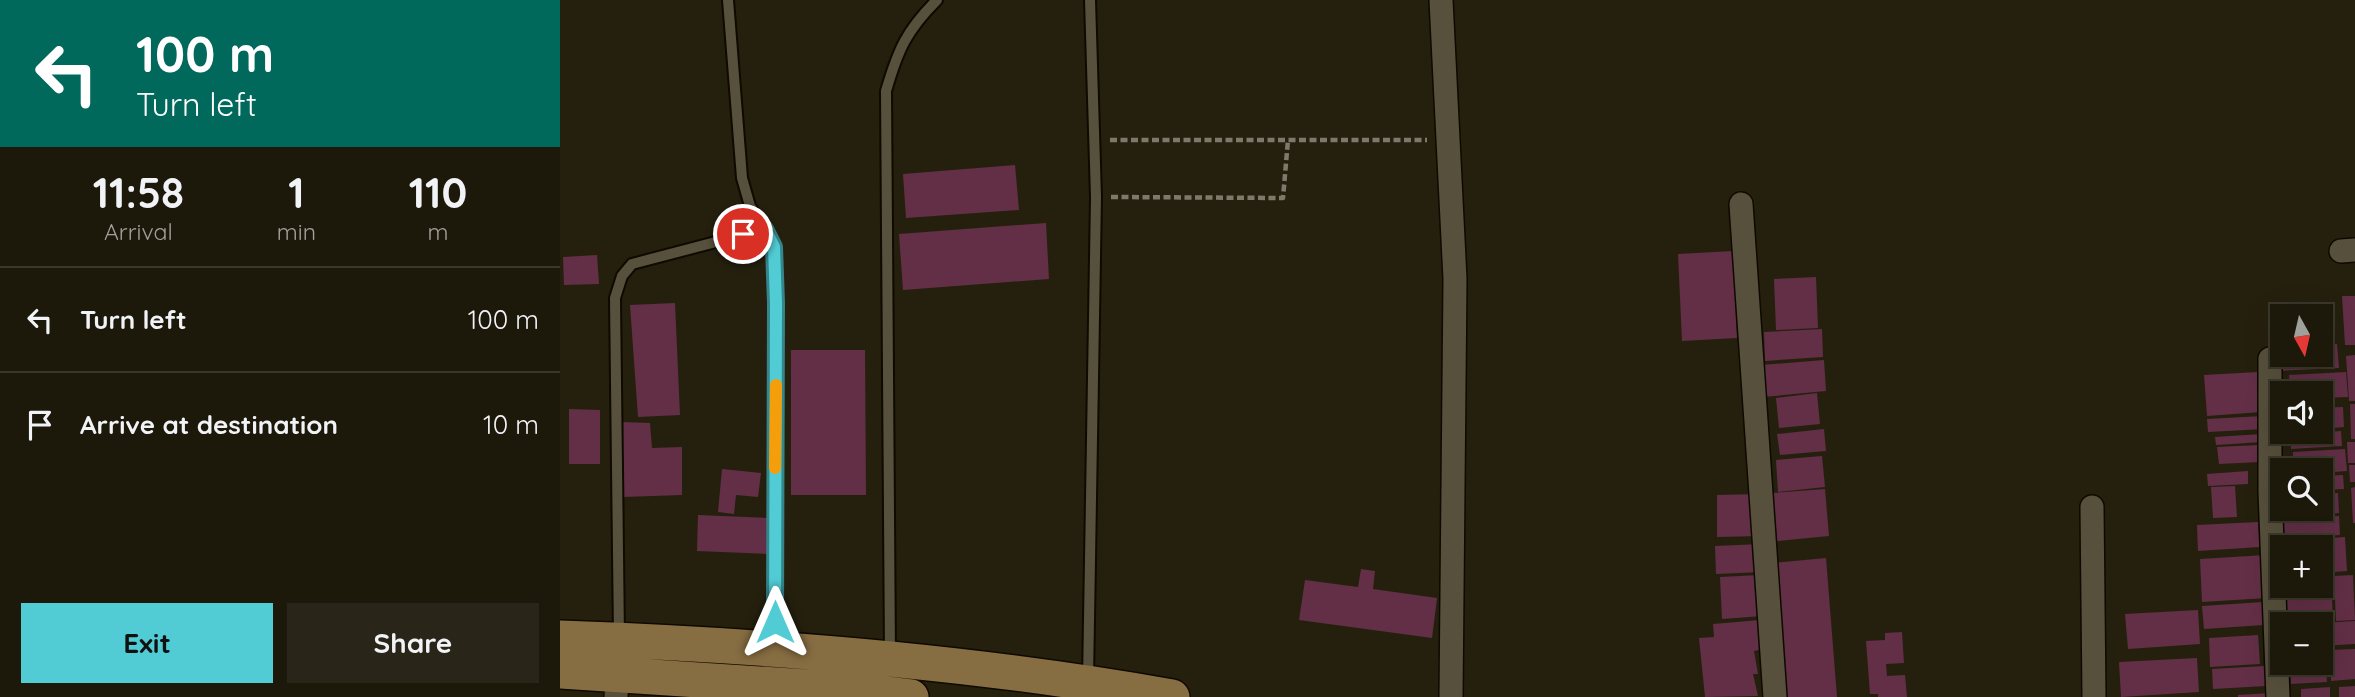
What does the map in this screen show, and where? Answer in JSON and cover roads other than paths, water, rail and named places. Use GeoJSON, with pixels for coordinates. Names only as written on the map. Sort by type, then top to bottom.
{"type":"FeatureCollection","features":[{"type":"Feature","properties":{"kind":"main road"},"geometry":{"type":"LineString","coordinates":[[560,638],[618,670],[748,690],[852,690],[911,697]]}},
{"type":"Feature","properties":{"kind":"main road"},"geometry":{"type":"LineString","coordinates":[[560,671],[618,670],[775,649],[890,659],[1031,686],[1088,682],[1172,697]]}},
{"type":"Feature","properties":{"kind":"street"},"geometry":{"type":"LineString","coordinates":[[1441,0],[1455,279],[1451,697]]}},
{"type":"Feature","properties":{"kind":"street"},"geometry":{"type":"LineString","coordinates":[[1741,204],[1775,697]]}},
{"type":"Feature","properties":{"kind":"street"},"geometry":{"type":"LineString","coordinates":[[2270,368],[2270,491],[2278,697]]}},
{"type":"Feature","properties":{"kind":"street"},"geometry":{"type":"LineString","coordinates":[[2092,507],[2094,697]]}},
{"type":"Feature","properties":{"kind":"lane"},"geometry":{"type":"LineString","coordinates":[[728,0],[741,178],[750,206],[774,247],[775,649]]}},
{"type":"Feature","properties":{"kind":"lane"},"geometry":{"type":"LineString","coordinates":[[890,659],[886,91],[898,51],[919,18],[937,0]]}},
{"type":"Feature","properties":{"kind":"lane"},"geometry":{"type":"LineString","coordinates":[[1088,682],[1096,197],[1090,0]]}},
{"type":"Feature","properties":{"kind":"lane"},"geometry":{"type":"LineString","coordinates":[[618,670],[615,298],[622,276],[632,264],[765,229]]}}]}
